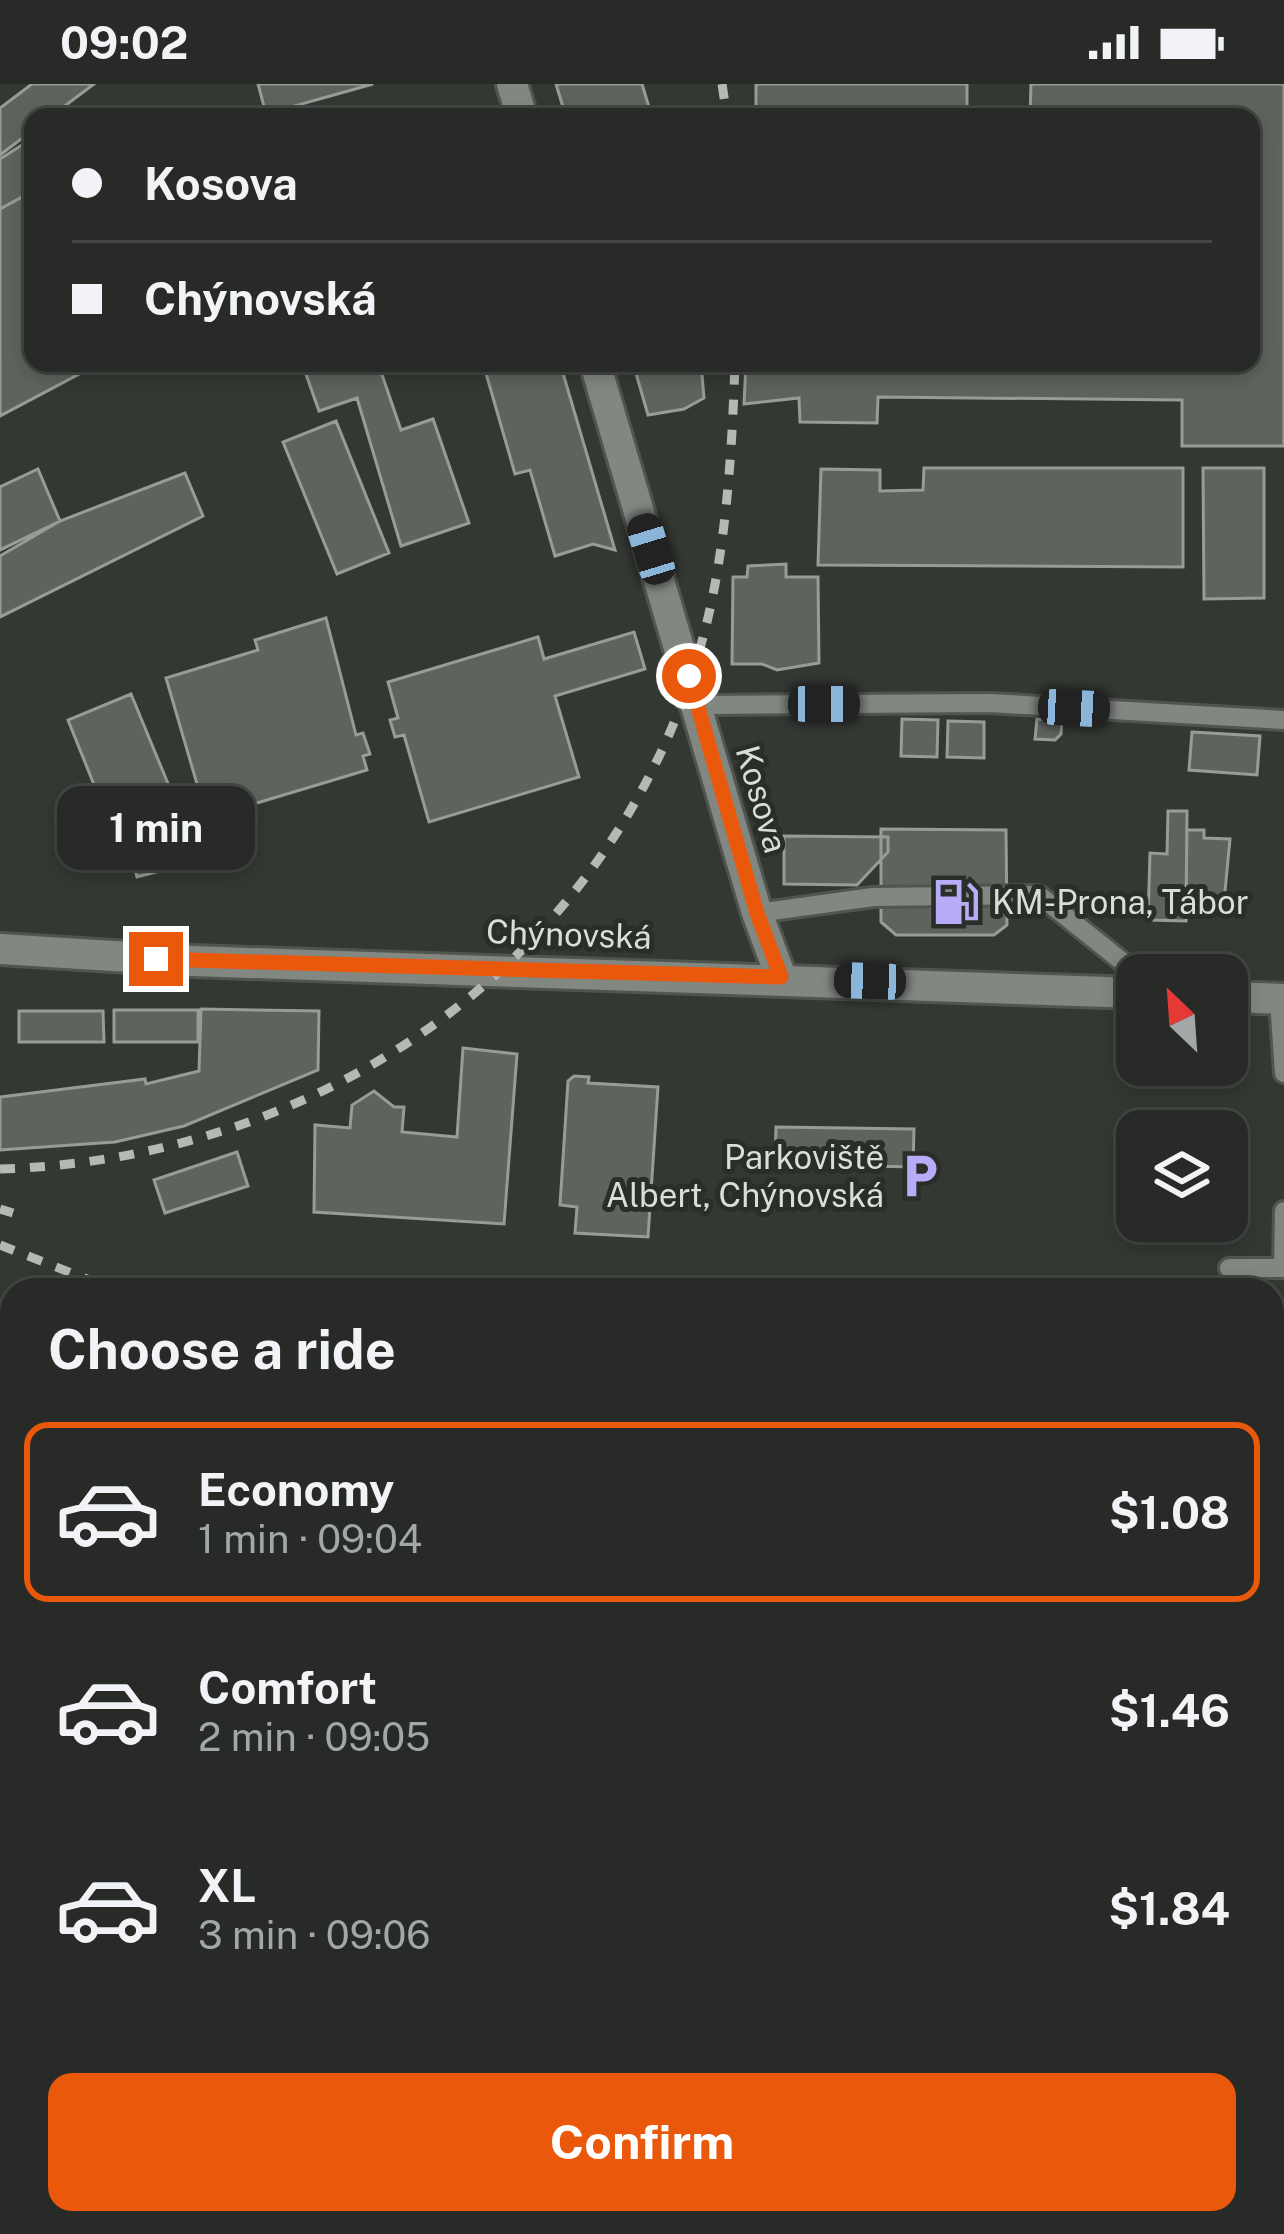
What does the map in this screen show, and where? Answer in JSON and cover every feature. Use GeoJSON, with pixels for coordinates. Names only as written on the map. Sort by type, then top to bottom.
{"type":"FeatureCollection","features":[{"type":"Feature","properties":{"kind":"main road","name":"Kosova"},"geometry":{"type":"LineString","coordinates":[[598,372],[757,913],[781,977]]}},
{"type":"Feature","properties":{"kind":"main road","name":"Chýnovská"},"geometry":{"type":"LineString","coordinates":[[0,949],[193,961],[781,977],[1116,992]]}},
{"type":"Feature","properties":{"kind":"main road"},"geometry":{"type":"LineString","coordinates":[[1248,998],[1281,999]]}},
{"type":"Feature","properties":{"kind":"lane"},"geometry":{"type":"LineString","coordinates":[[699,705],[990,703],[1284,720]]}},
{"type":"Feature","properties":{"kind":"lane"},"geometry":{"type":"LineString","coordinates":[[757,913],[873,897],[1040,895],[1116,956]]}},
{"type":"Feature","properties":{"kind":"lane"},"geometry":{"type":"LineString","coordinates":[[1281,999],[1284,1072]]}},
{"type":"Feature","properties":{"kind":"lane"},"geometry":{"type":"LineString","coordinates":[[1229,1268],[1283,1268],[1284,1211]]}},
{"type":"Feature","properties":{"kind":"building"},"geometry":{"type":"Polygon","coordinates":[[[32,84],[94,84],[62,108],[24,108],[24,137],[0,155],[0,108],[32,84]]]}},
{"type":"Feature","properties":{"kind":"building"},"geometry":{"type":"Polygon","coordinates":[[[258,84],[373,84],[287,108],[264,108],[258,84]]]}},
{"type":"Feature","properties":{"kind":"building"},"geometry":{"type":"Polygon","coordinates":[[[556,84],[642,84],[649,108],[563,108],[556,84]]]}},
{"type":"Feature","properties":{"kind":"building"},"geometry":{"type":"Polygon","coordinates":[[[756,84],[967,84],[967,108],[756,108],[756,84]]]}},
{"type":"Feature","properties":{"kind":"building"},"geometry":{"type":"Polygon","coordinates":[[[1031,84],[1284,84],[1284,446],[1182,446],[1182,400],[878,397],[877,423],[800,422],[799,398],[744,404],[746,372],[1260,372],[1260,108],[1030,108],[1031,84]]]}},
{"type":"Feature","properties":{"kind":"building"},"geometry":{"type":"Polygon","coordinates":[[[24,144],[24,196],[0,209],[0,159],[24,144]]]}},
{"type":"Feature","properties":{"kind":"building"},"geometry":{"type":"Polygon","coordinates":[[[24,196],[24,372],[81,373],[0,416],[0,209],[24,196]]]}},
{"type":"Feature","properties":{"kind":"building"},"geometry":{"type":"Polygon","coordinates":[[[305,372],[381,372],[401,430],[433,419],[469,523],[401,546],[357,398],[319,411],[305,372]]]}},
{"type":"Feature","properties":{"kind":"building"},"geometry":{"type":"Polygon","coordinates":[[[486,372],[563,372],[615,550],[593,544],[555,556],[530,470],[515,474],[486,372]]]}},
{"type":"Feature","properties":{"kind":"building"},"geometry":{"type":"Polygon","coordinates":[[[636,372],[702,372],[704,398],[684,409],[648,415],[636,372]]]}},
{"type":"Feature","properties":{"kind":"building"},"geometry":{"type":"Polygon","coordinates":[[[336,421],[389,553],[337,574],[283,442],[336,421]]]}},
{"type":"Feature","properties":{"kind":"building"},"geometry":{"type":"Polygon","coordinates":[[[924,468],[1183,468],[1183,567],[818,565],[821,469],[880,470],[880,491],[923,490],[924,468]]]}},
{"type":"Feature","properties":{"kind":"building"},"geometry":{"type":"Polygon","coordinates":[[[1203,468],[1264,468],[1264,598],[1204,599],[1203,468]]]}},
{"type":"Feature","properties":{"kind":"building"},"geometry":{"type":"Polygon","coordinates":[[[38,469],[60,521],[0,550],[0,487],[38,469]]]}},
{"type":"Feature","properties":{"kind":"building"},"geometry":{"type":"Polygon","coordinates":[[[185,473],[203,516],[0,617],[0,556],[60,521],[185,473]]]}},
{"type":"Feature","properties":{"kind":"building"},"geometry":{"type":"Polygon","coordinates":[[[786,564],[786,577],[818,577],[819,663],[777,670],[762,664],[732,664],[733,577],[747,577],[748,566],[786,564]]]}},
{"type":"Feature","properties":{"kind":"building"},"geometry":{"type":"Polygon","coordinates":[[[326,618],[356,735],[363,733],[370,754],[363,756],[367,770],[207,818],[166,678],[258,650],[255,640],[326,618]]]}},
{"type":"Feature","properties":{"kind":"building"},"geometry":{"type":"Polygon","coordinates":[[[634,632],[645,669],[555,696],[579,777],[429,822],[404,735],[395,737],[390,720],[398,718],[388,682],[538,637],[544,659],[634,632]]]}},
{"type":"Feature","properties":{"kind":"building"},"geometry":{"type":"Polygon","coordinates":[[[131,694],[169,786],[105,812],[68,720],[131,694]]]}},
{"type":"Feature","properties":{"kind":"building"},"geometry":{"type":"Polygon","coordinates":[[[902,719],[938,720],[937,757],[901,756],[902,719]]]}},
{"type":"Feature","properties":{"kind":"building"},"geometry":{"type":"Polygon","coordinates":[[[1037,719],[1062,720],[1061,734],[1055,740],[1035,739],[1037,719]]]}},
{"type":"Feature","properties":{"kind":"building"},"geometry":{"type":"Polygon","coordinates":[[[948,721],[984,722],[984,758],[947,757],[948,721]]]}},
{"type":"Feature","properties":{"kind":"building"},"geometry":{"type":"Polygon","coordinates":[[[1192,732],[1260,736],[1257,775],[1189,770],[1192,732]]]}},
{"type":"Feature","properties":{"kind":"building"},"geometry":{"type":"Polygon","coordinates":[[[1168,811],[1187,811],[1186,921],[1148,920],[1150,853],[1167,854],[1168,811]]]}},
{"type":"Feature","properties":{"kind":"building"},"geometry":{"type":"Polygon","coordinates":[[[881,829],[1006,830],[1007,925],[994,935],[896,935],[881,922],[881,829]]]}},
{"type":"Feature","properties":{"kind":"building"},"geometry":{"type":"Polygon","coordinates":[[[1187,830],[1204,830],[1204,838],[1230,839],[1224,902],[1186,901],[1187,830]]]}},
{"type":"Feature","properties":{"kind":"building"},"geometry":{"type":"Polygon","coordinates":[[[158,834],[168,869],[137,877],[128,842],[158,834]]]}},
{"type":"Feature","properties":{"kind":"building"},"geometry":{"type":"Polygon","coordinates":[[[784,836],[888,837],[888,852],[857,885],[784,884],[784,836]]]}},
{"type":"Feature","properties":{"kind":"building"},"geometry":{"type":"Polygon","coordinates":[[[201,1009],[319,1011],[318,1070],[184,1126],[115,1142],[0,1150],[0,1097],[145,1079],[146,1084],[199,1071],[201,1009]]]}},
{"type":"Feature","properties":{"kind":"building"},"geometry":{"type":"Polygon","coordinates":[[[114,1010],[198,1010],[198,1042],[114,1042],[114,1010]]]}},
{"type":"Feature","properties":{"kind":"building"},"geometry":{"type":"Polygon","coordinates":[[[19,1011],[103,1011],[104,1042],[19,1042],[19,1011]]]}},
{"type":"Feature","properties":{"kind":"building"},"geometry":{"type":"Polygon","coordinates":[[[463,1048],[517,1054],[504,1224],[314,1212],[315,1125],[350,1128],[352,1105],[374,1091],[394,1107],[404,1107],[402,1132],[457,1137],[463,1048]]]}},
{"type":"Feature","properties":{"kind":"building"},"geometry":{"type":"Polygon","coordinates":[[[574,1076],[589,1077],[588,1083],[658,1087],[648,1237],[575,1233],[577,1207],[560,1205],[568,1081],[574,1076]]]}},
{"type":"Feature","properties":{"kind":"building"},"geometry":{"type":"Polygon","coordinates":[[[776,1127],[914,1129],[913,1167],[775,1164],[776,1127]]]}},
{"type":"Feature","properties":{"kind":"building"},"geometry":{"type":"Polygon","coordinates":[[[237,1152],[248,1186],[165,1213],[154,1180],[237,1152]]]}},
{"type":"Feature","properties":{"kind":"railway"},"geometry":{"type":"LineString","coordinates":[[722,84],[726,108]]}},
{"type":"Feature","properties":{"kind":"railway"},"geometry":{"type":"LineString","coordinates":[[0,1169],[121,1156],[237,1126],[346,1079],[445,1016],[533,939],[607,847],[665,743],[713,594],[727,495],[735,372]]}},
{"type":"Feature","properties":{"kind":"railway"},"geometry":{"type":"LineString","coordinates":[[0,1209],[13,1213]]}},
{"type":"Feature","properties":{"kind":"railway"},"geometry":{"type":"LineString","coordinates":[[0,1245],[84,1278]]}},
{"type":"Feature","properties":{"kind":"place","name":"KM-Prona, Tábor"},"geometry":{"type":"Point","coordinates":[956,902]}},
{"type":"Feature","properties":{"kind":"place","name":"Parkoviště Albert, Chýnovská"},"geometry":{"type":"Point","coordinates":[920,1176]}},
{"type":"Feature","properties":{"kind":"route"},"geometry":{"type":"LineString","coordinates":[[156,959],[781,977],[766,943],[689,676]]}}]}
